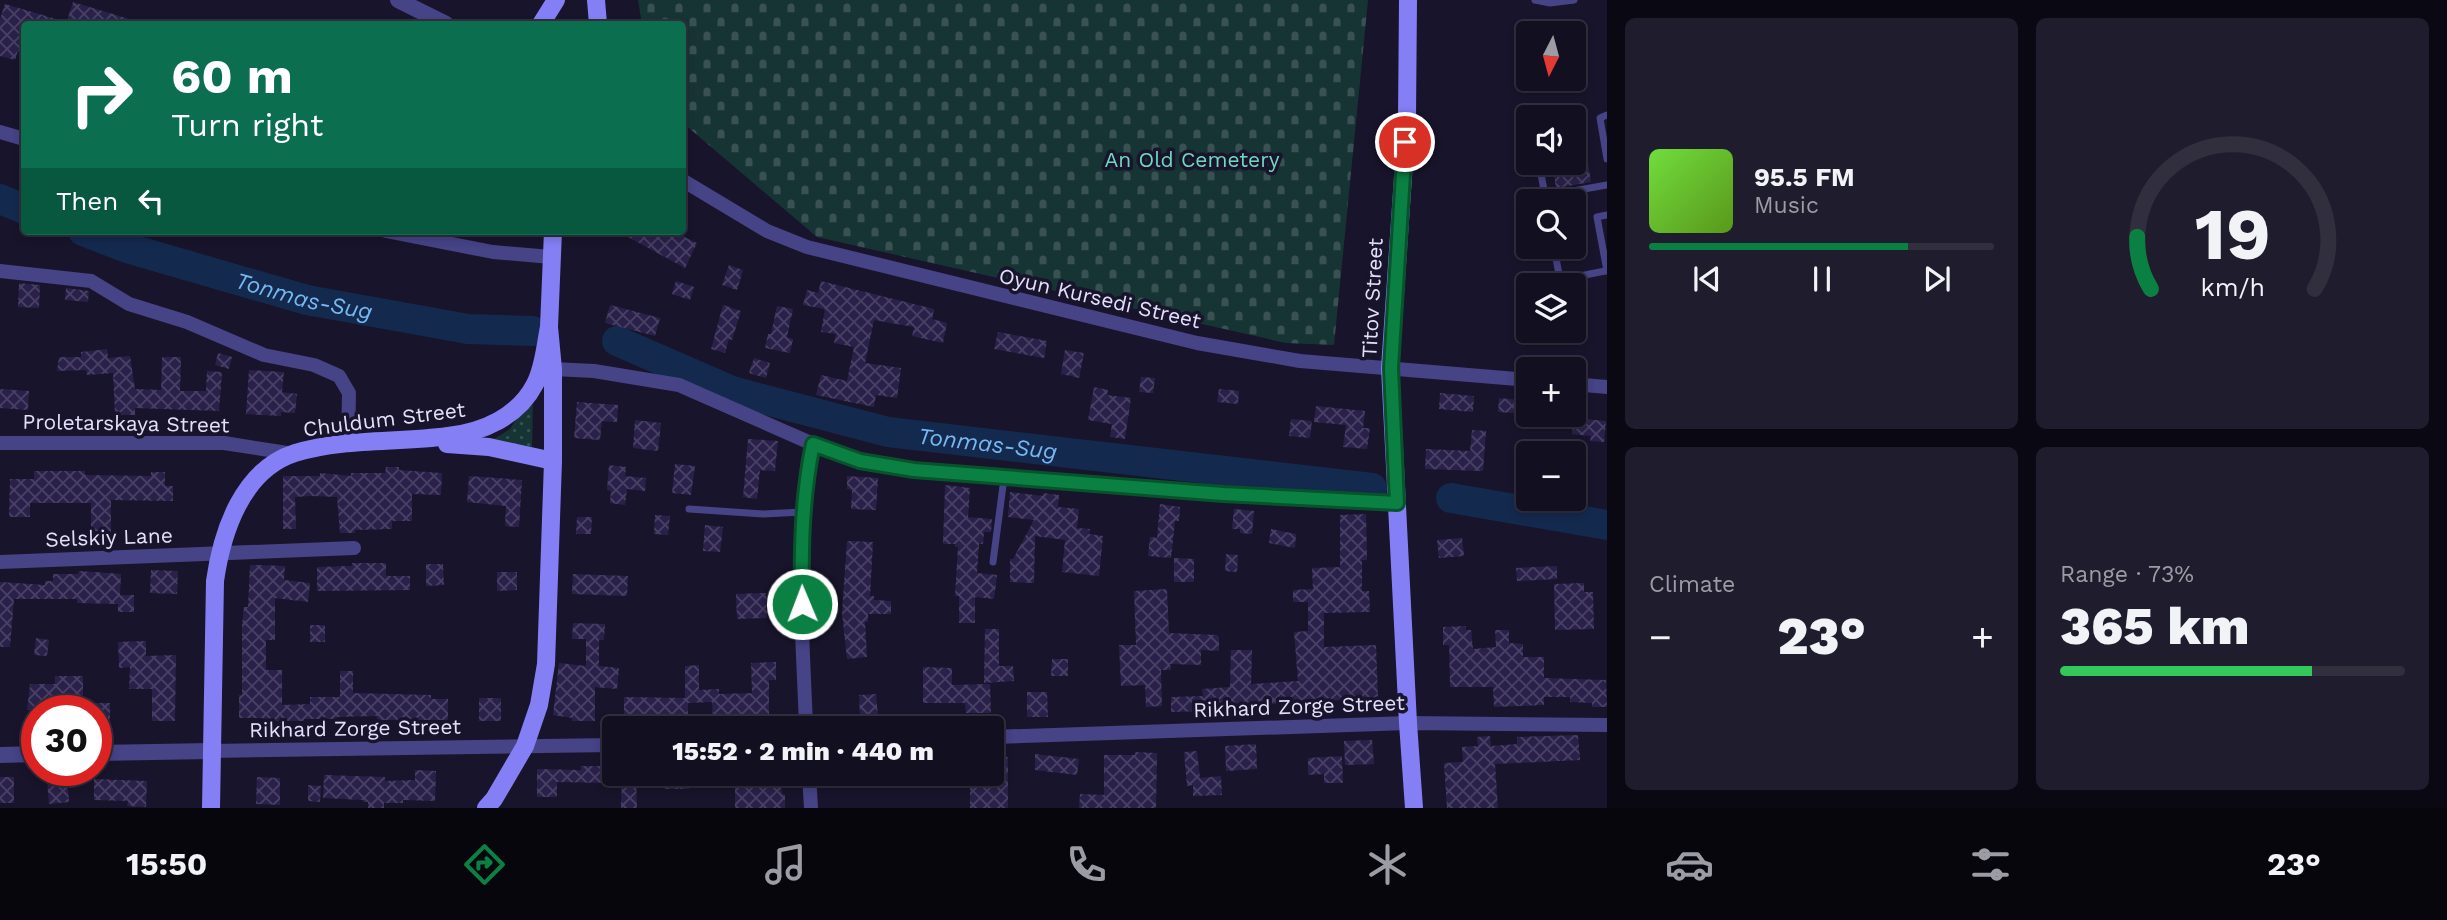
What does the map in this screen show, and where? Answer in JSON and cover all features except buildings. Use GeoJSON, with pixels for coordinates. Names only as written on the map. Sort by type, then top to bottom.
{"type":"FeatureCollection","features":[{"type":"Feature","properties":{"kind":"main road"},"geometry":{"type":"LineString","coordinates":[[543,21],[556,0]]}},
{"type":"Feature","properties":{"kind":"main road"},"geometry":{"type":"LineString","coordinates":[[596,0],[598,21]]}},
{"type":"Feature","properties":{"kind":"main road","name":"Titov Street"},"geometry":{"type":"LineString","coordinates":[[1408,0],[1407,118],[1391,368],[1414,808]]}},
{"type":"Feature","properties":{"kind":"main road","name":"Chuldum Street"},"geometry":{"type":"LineString","coordinates":[[486,808],[525,746],[539,705],[546,664],[554,461],[553,369],[549,327],[553,235]]}},
{"type":"Feature","properties":{"kind":"main road","name":"Chuldum Street"},"geometry":{"type":"LineString","coordinates":[[211,808],[215,581],[219,554],[235,509],[245,494],[257,478],[294,454],[348,444],[414,441],[466,434],[489,426],[510,413],[525,399],[536,382],[549,327]]}},
{"type":"Feature","properties":{"kind":"main road"},"geometry":{"type":"LineString","coordinates":[[414,441],[489,447],[554,461]]}},
{"type":"Feature","properties":{"kind":"street"},"geometry":{"type":"LineString","coordinates":[[397,0],[440,21]]}},
{"type":"Feature","properties":{"kind":"street"},"geometry":{"type":"LineString","coordinates":[[0,132],[21,138]]}},
{"type":"Feature","properties":{"kind":"street","name":"Oyun Kursedi Street"},"geometry":{"type":"LineString","coordinates":[[686,183],[725,208],[787,240],[861,262],[1197,343],[1300,360],[1516,379]]}},
{"type":"Feature","properties":{"kind":"street"},"geometry":{"type":"LineString","coordinates":[[406,235],[493,252],[551,257]]}},
{"type":"Feature","properties":{"kind":"street"},"geometry":{"type":"LineString","coordinates":[[0,271],[90,281],[129,304],[187,322],[264,355],[314,365],[339,376],[349,393],[348,444]]}},
{"type":"Feature","properties":{"kind":"street"},"geometry":{"type":"LineString","coordinates":[[553,369],[594,371],[679,385],[813,444],[860,461],[914,470],[1275,498],[1397,503]]}},
{"type":"Feature","properties":{"kind":"street"},"geometry":{"type":"LineString","coordinates":[[1586,385],[1607,387]]}},
{"type":"Feature","properties":{"kind":"street","name":"Proletarskaya Street"},"geometry":{"type":"LineString","coordinates":[[0,443],[224,443],[294,454]]}},
{"type":"Feature","properties":{"kind":"street"},"geometry":{"type":"LineString","coordinates":[[806,716],[802,579],[807,472],[813,444]]}},
{"type":"Feature","properties":{"kind":"street","name":"Selskiy Lane"},"geometry":{"type":"LineString","coordinates":[[0,562],[354,548]]}},
{"type":"Feature","properties":{"kind":"street","name":"Rikhard Zorge Street"},"geometry":{"type":"LineString","coordinates":[[1004,737],[1408,723],[1607,725]]}},
{"type":"Feature","properties":{"kind":"street","name":"Rikhard Zorge Street"},"geometry":{"type":"LineString","coordinates":[[112,753],[602,745]]}},
{"type":"Feature","properties":{"kind":"street"},"geometry":{"type":"LineString","coordinates":[[0,755],[21,754]]}},
{"type":"Feature","properties":{"kind":"street"},"geometry":{"type":"LineString","coordinates":[[810,786],[811,808]]}},
{"type":"Feature","properties":{"kind":"lane"},"geometry":{"type":"LineString","coordinates":[[1535,0],[1550,3],[1574,0]]}},
{"type":"Feature","properties":{"kind":"lane"},"geometry":{"type":"LineString","coordinates":[[1607,115],[1600,118],[1607,159]]}},
{"type":"Feature","properties":{"kind":"lane"},"geometry":{"type":"LineString","coordinates":[[1585,189],[1607,184]]}},
{"type":"Feature","properties":{"kind":"lane"},"geometry":{"type":"LineString","coordinates":[[1556,259],[1560,280],[1606,271],[1597,217],[1607,215]]}},
{"type":"Feature","properties":{"kind":"lane"},"geometry":{"type":"LineString","coordinates":[[993,562],[1004,478]]}},
{"type":"Feature","properties":{"kind":"lane"},"geometry":{"type":"LineString","coordinates":[[689,509],[804,512]]}},
{"type":"Feature","properties":{"kind":"green space","name":"An Old Cemetery"},"geometry":{"type":"Polygon","coordinates":[[[638,0],[1368,0],[1334,345],[1286,343],[817,237],[686,126],[686,21],[642,21],[638,0]]]}},
{"type":"Feature","properties":{"kind":"green space"},"geometry":{"type":"Polygon","coordinates":[[[533,392],[532,453],[478,449],[510,429],[533,392]]]}},
{"type":"Feature","properties":{"kind":"waterway","name":"Tonmas-Sug"},"geometry":{"type":"LineString","coordinates":[[0,199],[21,208]]}},
{"type":"Feature","properties":{"kind":"waterway","name":"Tonmas-Sug"},"geometry":{"type":"LineString","coordinates":[[93,235],[127,248],[307,300],[468,329],[532,331]]}},
{"type":"Feature","properties":{"kind":"waterway","name":"Tonmas-Sug"},"geometry":{"type":"LineString","coordinates":[[617,341],[732,391],[888,432],[1372,488]]}},
{"type":"Feature","properties":{"kind":"waterway","name":"Tonmas-Sug"},"geometry":{"type":"LineString","coordinates":[[1451,498],[1607,525]]}},
{"type":"Feature","properties":{"kind":"route"},"geometry":{"type":"LineString","coordinates":[[802,604],[804,512],[807,472],[813,444],[860,461],[914,470],[1275,498],[1397,503],[1391,368],[1405,142]]}}]}
